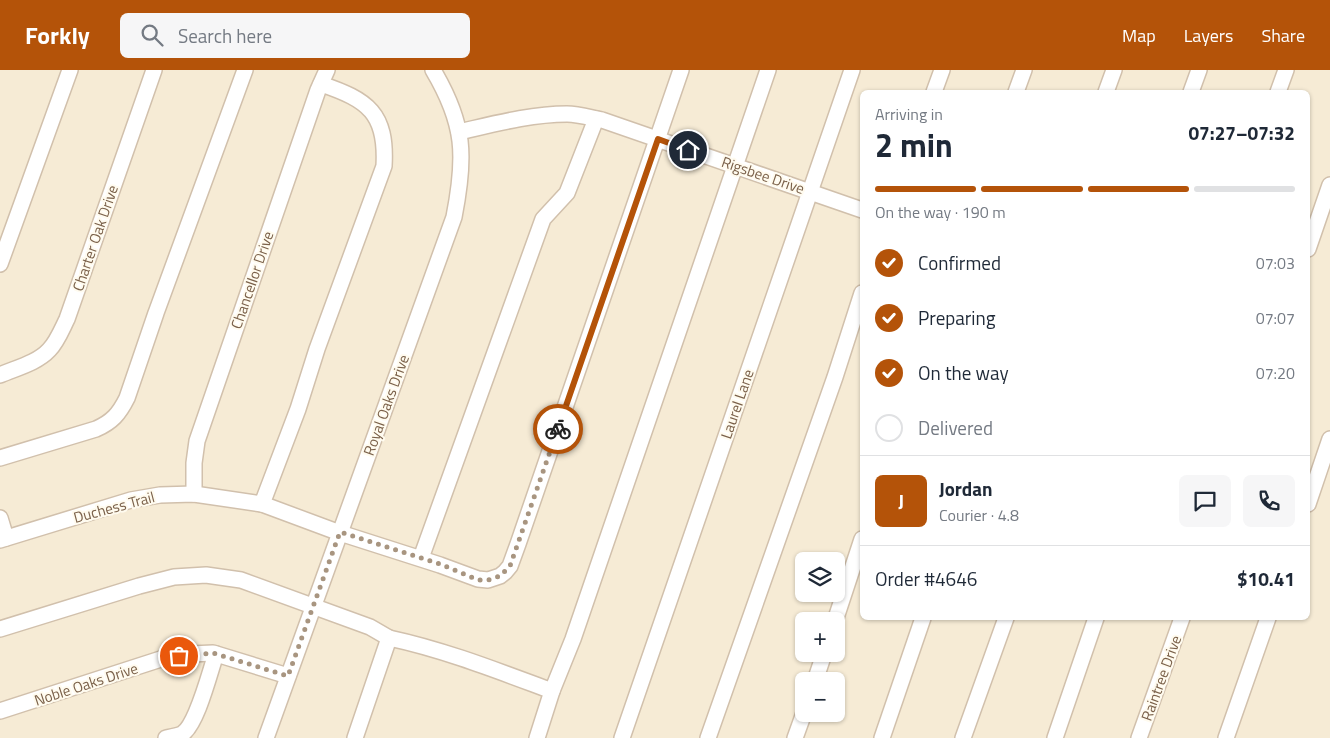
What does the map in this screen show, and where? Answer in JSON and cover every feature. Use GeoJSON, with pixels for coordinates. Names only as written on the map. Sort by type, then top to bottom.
{"type":"FeatureCollection","features":[{"type":"Feature","properties":{"kind":"street"},"geometry":{"type":"LineString","coordinates":[[0,264],[70,70]]}},
{"type":"Feature","properties":{"kind":"street","name":"Charter Oak Drive"},"geometry":{"type":"LineString","coordinates":[[0,375],[31,362],[49,350],[58,338],[154,70]]}},
{"type":"Feature","properties":{"kind":"street"},"geometry":{"type":"LineString","coordinates":[[0,458],[96,429],[108,424],[120,412],[127,398],[245,70]]}},
{"type":"Feature","properties":{"kind":"street","name":"Chancellor Drive"},"geometry":{"type":"LineString","coordinates":[[194,494],[194,463],[197,440],[327,70]]}},
{"type":"Feature","properties":{"kind":"street","name":"Royal Oaks Drive"},"geometry":{"type":"LineString","coordinates":[[266,738],[454,217],[460,186],[462,155],[459,132],[451,105],[433,70]]}},
{"type":"Feature","properties":{"kind":"street"},"geometry":{"type":"LineString","coordinates":[[658,139],[682,70]]}},
{"type":"Feature","properties":{"kind":"street"},"geometry":{"type":"LineString","coordinates":[[537,738],[768,70]]}},
{"type":"Feature","properties":{"kind":"street","name":"Laurel Lane"},"geometry":{"type":"LineString","coordinates":[[622,738],[852,70]]}},
{"type":"Feature","properties":{"kind":"street"},"geometry":{"type":"LineString","coordinates":[[935,90],[942,70]]}},
{"type":"Feature","properties":{"kind":"street"},"geometry":{"type":"LineString","coordinates":[[1017,90],[1024,70]]}},
{"type":"Feature","properties":{"kind":"street"},"geometry":{"type":"LineString","coordinates":[[1107,90],[1114,70]]}},
{"type":"Feature","properties":{"kind":"street"},"geometry":{"type":"LineString","coordinates":[[1193,90],[1200,70]]}},
{"type":"Feature","properties":{"kind":"street"},"geometry":{"type":"LineString","coordinates":[[1279,90],[1286,70]]}},
{"type":"Feature","properties":{"kind":"street"},"geometry":{"type":"LineString","coordinates":[[262,504],[298,409],[317,349],[384,166],[385,144],[381,126],[367,106],[343,92],[321,84]]}},
{"type":"Feature","properties":{"kind":"street","name":"Rigsbee Drive"},"geometry":{"type":"LineString","coordinates":[[459,132],[545,116],[568,114],[596,119],[860,209]]}},
{"type":"Feature","properties":{"kind":"street"},"geometry":{"type":"LineString","coordinates":[[421,558],[543,219],[567,193],[596,119]]}},
{"type":"Feature","properties":{"kind":"street","name":"Duchess Trail"},"geometry":{"type":"LineString","coordinates":[[3,539],[131,500],[160,495],[194,494],[262,504],[421,558],[469,577],[488,580],[500,576],[510,566],[658,139]]}},
{"type":"Feature","properties":{"kind":"street"},"geometry":{"type":"LineString","coordinates":[[1310,243],[1330,185]]}},
{"type":"Feature","properties":{"kind":"street"},"geometry":{"type":"LineString","coordinates":[[708,738],[836,377],[860,299]]}},
{"type":"Feature","properties":{"kind":"street"},"geometry":{"type":"LineString","coordinates":[[1310,499],[1330,440]]}},
{"type":"Feature","properties":{"kind":"street"},"geometry":{"type":"LineString","coordinates":[[0,518],[3,539]]}},
{"type":"Feature","properties":{"kind":"street"},"geometry":{"type":"LineString","coordinates":[[838,612],[860,546]]}},
{"type":"Feature","properties":{"kind":"street"},"geometry":{"type":"LineString","coordinates":[[0,630],[139,586],[174,577],[206,575],[241,580],[370,627],[389,638],[429,648],[552,691]]}},
{"type":"Feature","properties":{"kind":"street"},"geometry":{"type":"LineString","coordinates":[[882,738],[922,620]]}},
{"type":"Feature","properties":{"kind":"street"},"geometry":{"type":"LineString","coordinates":[[963,738],[1005,620]]}},
{"type":"Feature","properties":{"kind":"street"},"geometry":{"type":"LineString","coordinates":[[1054,738],[1095,620]]}},
{"type":"Feature","properties":{"kind":"street","name":"Raintree Drive"},"geometry":{"type":"LineString","coordinates":[[1140,738],[1181,620]]}},
{"type":"Feature","properties":{"kind":"street"},"geometry":{"type":"LineString","coordinates":[[1226,738],[1267,620]]}},
{"type":"Feature","properties":{"kind":"street"},"geometry":{"type":"LineString","coordinates":[[355,738],[389,638]]}},
{"type":"Feature","properties":{"kind":"street","name":"Noble Oaks Drive"},"geometry":{"type":"LineString","coordinates":[[0,711],[167,658],[191,654],[216,654],[288,676]]}},
{"type":"Feature","properties":{"kind":"street"},"geometry":{"type":"LineString","coordinates":[[166,738],[181,734],[190,727],[216,654]]}},
{"type":"Feature","properties":{"kind":"street"},"geometry":{"type":"LineString","coordinates":[[795,738],[801,722]]}},
{"type":"Feature","properties":{"kind":"shaded area"},"geometry":{"type":"Polygon","coordinates":[[[0,70],[1330,70],[1330,738],[0,738],[0,70]]]}},
{"type":"Feature","properties":{"kind":"way so far"},"geometry":{"type":"LineString","coordinates":[[179,656],[213,653],[288,676],[340,532],[440,564],[478,580],[488,580],[500,576],[510,566],[558,429]]}},
{"type":"Feature","properties":{"kind":"route"},"geometry":{"type":"LineString","coordinates":[[558,429],[658,139],[688,150]]}}]}
